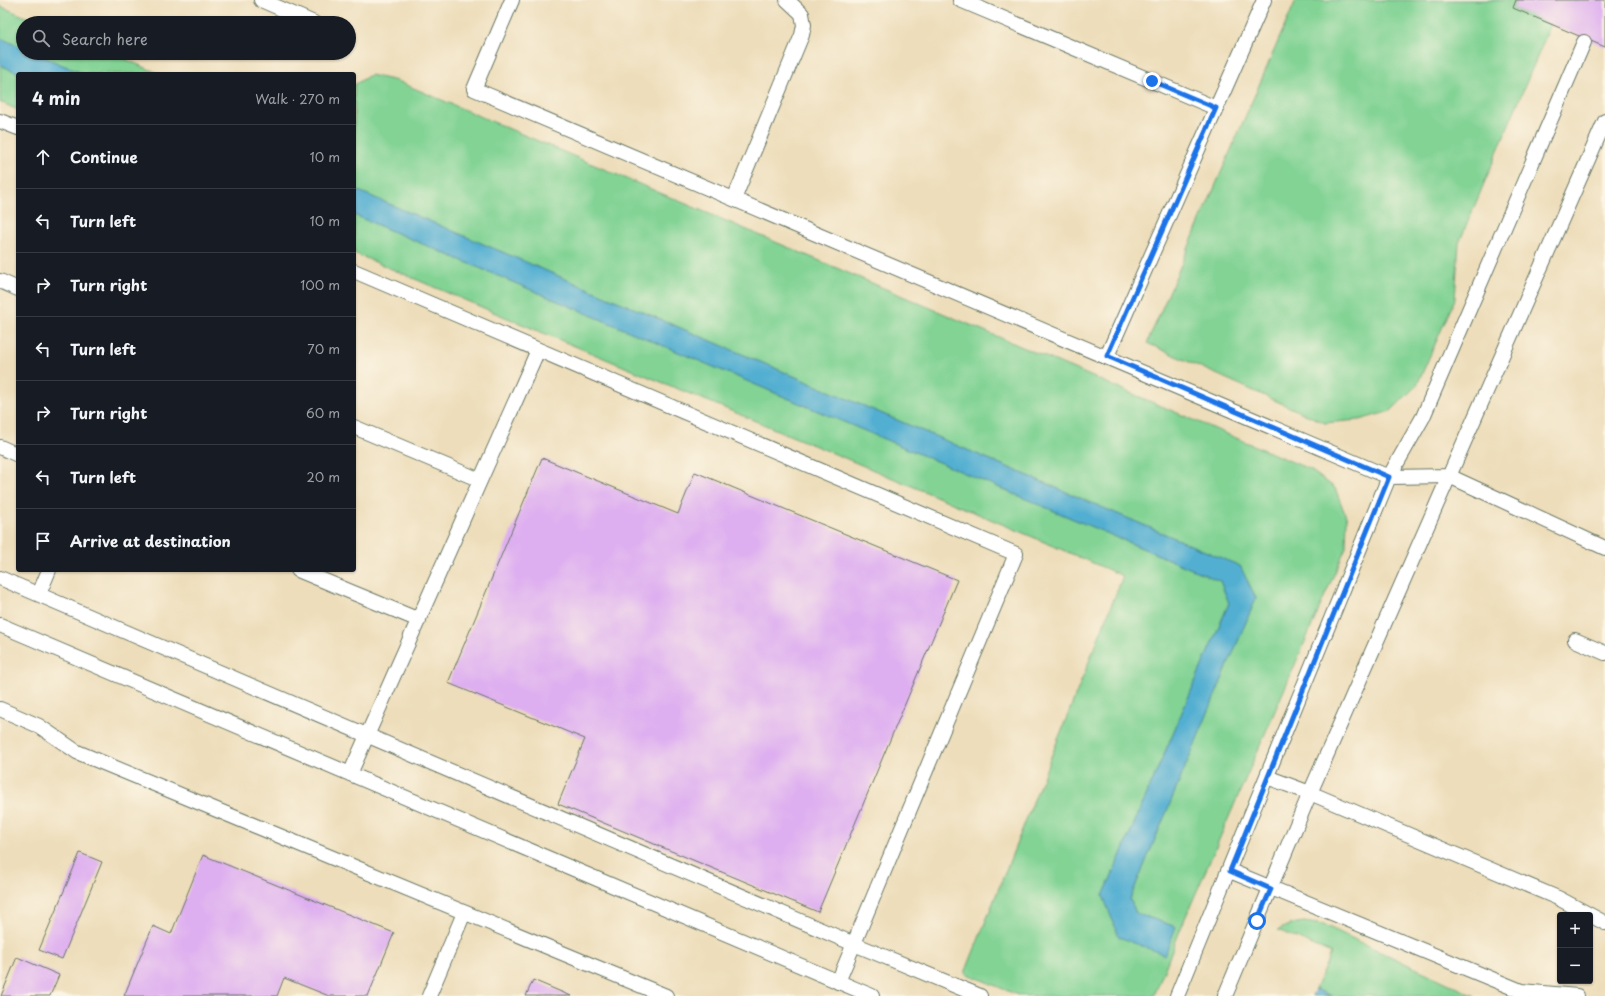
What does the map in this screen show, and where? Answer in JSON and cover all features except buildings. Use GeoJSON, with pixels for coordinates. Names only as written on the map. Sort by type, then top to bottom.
{"type":"FeatureCollection","features":[{"type":"Feature","properties":{"kind":"lane"},"geometry":{"type":"LineString","coordinates":[[261,0],[298,16]]}},
{"type":"Feature","properties":{"kind":"lane"},"geometry":{"type":"LineString","coordinates":[[512,0],[474,89],[1107,356],[1389,477],[1448,476],[1605,548]]}},
{"type":"Feature","properties":{"kind":"lane"},"geometry":{"type":"LineString","coordinates":[[734,199],[802,35],[804,25],[802,14],[787,0]]}},
{"type":"Feature","properties":{"kind":"lane"},"geometry":{"type":"LineString","coordinates":[[960,0],[1216,108]]}},
{"type":"Feature","properties":{"kind":"lane"},"geometry":{"type":"LineString","coordinates":[[1107,356],[1264,0]]}},
{"type":"Feature","properties":{"kind":"lane"},"geometry":{"type":"LineString","coordinates":[[1177,996],[1230,871],[1389,477],[1423,417],[1584,42]]}},
{"type":"Feature","properties":{"kind":"lane"},"geometry":{"type":"LineString","coordinates":[[0,120],[16,127]]}},
{"type":"Feature","properties":{"kind":"lane"},"geometry":{"type":"LineString","coordinates":[[1225,996],[1310,793],[1605,121]]}},
{"type":"Feature","properties":{"kind":"lane"},"geometry":{"type":"LineString","coordinates":[[356,272],[1016,554],[838,982]]}},
{"type":"Feature","properties":{"kind":"lane"},"geometry":{"type":"LineString","coordinates":[[0,282],[16,288]]}},
{"type":"Feature","properties":{"kind":"lane"},"geometry":{"type":"LineString","coordinates":[[350,774],[538,350]]}},
{"type":"Feature","properties":{"kind":"lane"},"geometry":{"type":"LineString","coordinates":[[356,429],[480,480]]}},
{"type":"Feature","properties":{"kind":"lane"},"geometry":{"type":"LineString","coordinates":[[0,447],[16,453]]}},
{"type":"Feature","properties":{"kind":"lane"},"geometry":{"type":"LineString","coordinates":[[39,594],[48,572]]}},
{"type":"Feature","properties":{"kind":"lane"},"geometry":{"type":"LineString","coordinates":[[303,572],[419,620]]}},
{"type":"Feature","properties":{"kind":"lane"},"geometry":{"type":"LineString","coordinates":[[0,578],[854,944],[980,996]]}},
{"type":"Feature","properties":{"kind":"lane"},"geometry":{"type":"LineString","coordinates":[[0,625],[872,996]]}},
{"type":"Feature","properties":{"kind":"lane"},"geometry":{"type":"LineString","coordinates":[[1575,640],[1605,653]]}},
{"type":"Feature","properties":{"kind":"lane"},"geometry":{"type":"LineString","coordinates":[[0,709],[40,726],[77,752],[666,996]]}},
{"type":"Feature","properties":{"kind":"lane"},"geometry":{"type":"LineString","coordinates":[[1267,777],[1310,793],[1558,898],[1605,923]]}},
{"type":"Feature","properties":{"kind":"lane"},"geometry":{"type":"LineString","coordinates":[[1230,871],[1521,991],[1577,996]]}},
{"type":"Feature","properties":{"kind":"lane"},"geometry":{"type":"LineString","coordinates":[[429,996],[464,913]]}},
{"type":"Feature","properties":{"kind":"green space"},"geometry":{"type":"Polygon","coordinates":[[[1296,0],[1516,0],[1513,8],[1551,24],[1459,243],[1455,299],[1417,385],[1391,411],[1359,420],[1325,423],[1147,343],[1296,0]]]}},
{"type":"Feature","properties":{"kind":"green space"},"geometry":{"type":"Polygon","coordinates":[[[0,6],[24,16],[16,16],[16,45],[0,38],[0,6]]]}},
{"type":"Feature","properties":{"kind":"green space"},"geometry":{"type":"Polygon","coordinates":[[[51,60],[127,60],[155,72],[79,72],[51,60]]]}},
{"type":"Feature","properties":{"kind":"green space"},"geometry":{"type":"Polygon","coordinates":[[[0,65],[16,72],[16,109],[0,102],[0,65]]]}},
{"type":"Feature","properties":{"kind":"green space"},"geometry":{"type":"Polygon","coordinates":[[[370,75],[397,81],[1309,469],[1335,488],[1347,519],[1346,547],[1183,923],[1154,996],[1020,996],[965,973],[1123,576],[931,494],[356,254],[356,216],[1220,581],[1229,603],[1103,896],[1164,955],[1176,927],[1136,913],[1130,899],[1256,598],[1240,566],[356,190],[356,84],[370,75]]]}},
{"type":"Feature","properties":{"kind":"green space"},"geometry":{"type":"Polygon","coordinates":[[[1304,922],[1324,925],[1475,996],[1332,996],[1315,989],[1331,953],[1278,930],[1291,924],[1304,922]]]}},
{"type":"Feature","properties":{"kind":"water"},"geometry":{"type":"Polygon","coordinates":[[[0,38],[16,45],[16,60],[51,60],[79,72],[16,72],[0,65],[0,38]]]}},
{"type":"Feature","properties":{"kind":"water"},"geometry":{"type":"Polygon","coordinates":[[[356,190],[1240,566],[1256,598],[1130,899],[1136,913],[1176,927],[1165,955],[1119,937],[1103,896],[1229,603],[1220,581],[356,216],[356,190]]]}},
{"type":"Feature","properties":{"kind":"water"},"geometry":{"type":"Polygon","coordinates":[[[1315,989],[1332,996],[1312,996],[1315,989]]]}},
{"type":"Feature","properties":{"kind":"route"},"geometry":{"type":"LineString","coordinates":[[1152,81],[1216,108],[1107,356],[1389,477],[1230,871],[1271,889],[1257,921]]}}]}
